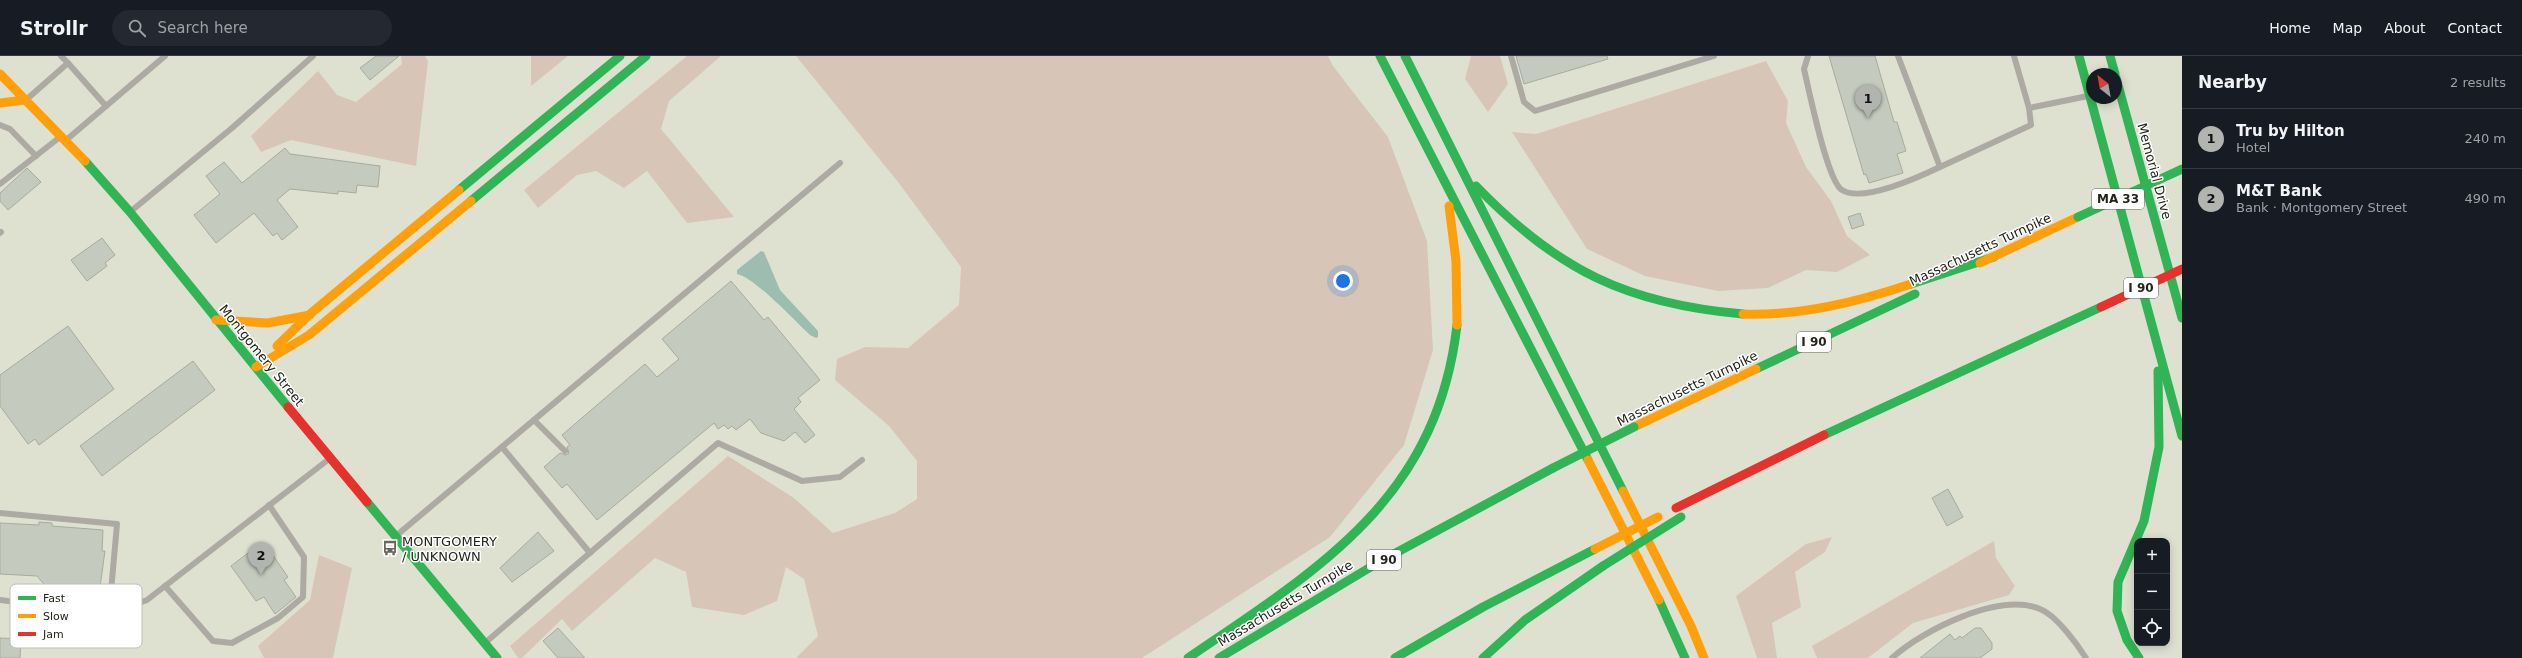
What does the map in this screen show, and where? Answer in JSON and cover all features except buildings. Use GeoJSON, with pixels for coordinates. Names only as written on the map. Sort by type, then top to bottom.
{"type":"FeatureCollection","features":[{"type":"Feature","properties":{"kind":"main road"},"geometry":{"type":"LineString","coordinates":[[256,367],[310,314],[620,56]]}},
{"type":"Feature","properties":{"kind":"main road"},"geometry":{"type":"LineString","coordinates":[[256,367],[309,335],[646,56]]}},
{"type":"Feature","properties":{"kind":"main road"},"geometry":{"type":"LineString","coordinates":[[1380,56],[1606,494],[1665,612],[1685,658]]}},
{"type":"Feature","properties":{"kind":"main road"},"geometry":{"type":"LineString","coordinates":[[1405,56],[1691,626],[1704,658]]}},
{"type":"Feature","properties":{"kind":"main road","name":"MA 33"},"geometry":{"type":"LineString","coordinates":[[2079,56],[2086,81]]}},
{"type":"Feature","properties":{"kind":"main road"},"geometry":{"type":"LineString","coordinates":[[2110,56],[2113,68]]}},
{"type":"Feature","properties":{"kind":"main road","name":"Montgomery Street"},"geometry":{"type":"LineString","coordinates":[[0,74],[63,138],[130,212],[216,320],[497,658]]}},
{"type":"Feature","properties":{"kind":"main road"},"geometry":{"type":"LineString","coordinates":[[0,103],[25,100]]}},
{"type":"Feature","properties":{"kind":"main road","name":"Memorial Drive"},"geometry":{"type":"LineString","coordinates":[[2122,100],[2182,318]]}},
{"type":"Feature","properties":{"kind":"main road","name":"MA 33"},"geometry":{"type":"LineString","coordinates":[[2092,104],[2158,341],[2182,436]]}},
{"type":"Feature","properties":{"kind":"main road"},"geometry":{"type":"LineString","coordinates":[[1461,169],[1507,218],[1542,247],[1577,270],[1613,287],[1648,298],[1698,309],[1755,314],[1816,309],[1866,298],[1994,257]]}},
{"type":"Feature","properties":{"kind":"main road","name":"Massachusetts Turnpike"},"geometry":{"type":"LineString","coordinates":[[1219,658],[1379,562],[1553,468],[1634,428],[2182,169]]}},
{"type":"Feature","properties":{"kind":"main road"},"geometry":{"type":"LineString","coordinates":[[1188,658],[1314,570],[1359,531],[1394,489],[1427,436],[1446,380],[1458,318],[1457,250],[1446,185]]}},
{"type":"Feature","properties":{"kind":"main road","name":"I 90"},"geometry":{"type":"LineString","coordinates":[[1395,658],[1483,607],[1676,508],[2182,269]]}},
{"type":"Feature","properties":{"kind":"main road"},"geometry":{"type":"LineString","coordinates":[[216,320],[268,323],[310,314]]}},
{"type":"Feature","properties":{"kind":"main road"},"geometry":{"type":"LineString","coordinates":[[2138,658],[2127,640],[2117,611],[2118,582],[2144,521],[2159,447],[2158,341]]}},
{"type":"Feature","properties":{"kind":"main road"},"geometry":{"type":"LineString","coordinates":[[1483,658],[1502,638],[1534,611],[1760,467]]}},
{"type":"Feature","properties":{"kind":"lane"},"geometry":{"type":"LineString","coordinates":[[62,56],[106,106]]}},
{"type":"Feature","properties":{"kind":"lane"},"geometry":{"type":"LineString","coordinates":[[0,184],[36,156],[106,106],[165,56]]}},
{"type":"Feature","properties":{"kind":"lane"},"geometry":{"type":"LineString","coordinates":[[130,212],[313,56]]}},
{"type":"Feature","properties":{"kind":"lane"},"geometry":{"type":"LineString","coordinates":[[1511,56],[1524,102],[1535,111],[1714,56]]}},
{"type":"Feature","properties":{"kind":"lane"},"geometry":{"type":"LineString","coordinates":[[1808,56],[1804,69],[1824,150],[1836,184],[1841,190],[1855,195],[1910,182],[2031,125],[2029,108],[2014,56]]}},
{"type":"Feature","properties":{"kind":"lane"},"geometry":{"type":"LineString","coordinates":[[1898,56],[1940,167]]}},
{"type":"Feature","properties":{"kind":"lane"},"geometry":{"type":"LineString","coordinates":[[25,100],[68,63]]}},
{"type":"Feature","properties":{"kind":"lane"},"geometry":{"type":"LineString","coordinates":[[2029,108],[2086,96]]}},
{"type":"Feature","properties":{"kind":"lane"},"geometry":{"type":"LineString","coordinates":[[0,126],[10,129],[36,156]]}},
{"type":"Feature","properties":{"kind":"lane"},"geometry":{"type":"LineString","coordinates":[[396,536],[840,163]]}},
{"type":"Feature","properties":{"kind":"lane"},"geometry":{"type":"LineString","coordinates":[[534,420],[565,451]]}},
{"type":"Feature","properties":{"kind":"lane"},"geometry":{"type":"LineString","coordinates":[[484,643],[718,443],[802,481],[840,477],[862,460]]}},
{"type":"Feature","properties":{"kind":"lane"},"geometry":{"type":"LineString","coordinates":[[502,447],[590,552]]}},
{"type":"Feature","properties":{"kind":"lane"},"geometry":{"type":"LineString","coordinates":[[142,602],[147,600],[330,458]]}},
{"type":"Feature","properties":{"kind":"lane"},"geometry":{"type":"LineString","coordinates":[[165,586],[213,641],[232,643],[278,618],[303,596],[304,557],[269,505]]}},
{"type":"Feature","properties":{"kind":"lane"},"geometry":{"type":"LineString","coordinates":[[0,513],[117,524],[112,584]]}},
{"type":"Feature","properties":{"kind":"lane"},"geometry":{"type":"LineString","coordinates":[[0,600],[10,601]]}},
{"type":"Feature","properties":{"kind":"lane"},"geometry":{"type":"LineString","coordinates":[[1892,658],[1909,643],[1955,619],[2008,604],[2028,605],[2042,610],[2064,630],[2086,658]]}},
{"type":"Feature","properties":{"kind":"shaded area"},"geometry":{"type":"Polygon","coordinates":[[[401,56],[425,56],[428,61],[416,166],[291,140],[261,152],[251,136],[318,71],[337,95],[356,102],[402,64],[401,56]]]}},
{"type":"Feature","properties":{"kind":"shaded area"},"geometry":{"type":"Polygon","coordinates":[[[531,56],[568,56],[531,86],[531,56]]]}},
{"type":"Feature","properties":{"kind":"shaded area"},"geometry":{"type":"Polygon","coordinates":[[[687,56],[721,56],[669,101],[661,129],[734,217],[687,223],[647,171],[624,188],[596,171],[577,175],[538,208],[524,190],[687,56]]]}},
{"type":"Feature","properties":{"kind":"shaded area"},"geometry":{"type":"Polygon","coordinates":[[[796,56],[1328,56],[1333,66],[1388,137],[1427,241],[1433,350],[1404,445],[1330,537],[1142,658],[796,658],[818,636],[804,579],[786,567],[777,601],[744,615],[692,607],[686,572],[655,558],[572,631],[562,619],[522,658],[518,658],[510,646],[728,456],[794,498],[833,533],[895,513],[917,499],[917,461],[889,426],[835,380],[837,359],[865,347],[908,348],[959,305],[961,267],[898,182],[796,56]]]}},
{"type":"Feature","properties":{"kind":"shaded area"},"geometry":{"type":"Polygon","coordinates":[[[1471,56],[1500,56],[1508,84],[1488,112],[1465,79],[1471,56]]]}},
{"type":"Feature","properties":{"kind":"shaded area"},"geometry":{"type":"Polygon","coordinates":[[[1766,61],[1788,101],[1786,123],[1806,167],[1831,201],[1847,236],[1870,255],[1837,272],[1806,270],[1768,288],[1718,291],[1645,276],[1587,249],[1512,132],[1536,134],[1766,61]]]}},
{"type":"Feature","properties":{"kind":"shaded area"},"geometry":{"type":"Polygon","coordinates":[[[761,251],[764,252],[780,290],[818,331],[818,337],[816,338],[810,335],[764,291],[737,274],[737,270],[761,251]]]}},
{"type":"Feature","properties":{"kind":"shaded area"},"geometry":{"type":"Polygon","coordinates":[[[1832,537],[1825,552],[1795,572],[1801,607],[1772,623],[1777,658],[1757,658],[1736,596],[1806,544],[1832,537]]]}},
{"type":"Feature","properties":{"kind":"shaded area"},"geometry":{"type":"Polygon","coordinates":[[[1994,541],[1996,558],[2015,586],[2009,595],[1913,623],[1868,658],[1817,658],[1812,646],[1994,541]]]}},
{"type":"Feature","properties":{"kind":"shaded area"},"geometry":{"type":"Polygon","coordinates":[[[319,555],[352,568],[333,658],[264,658],[258,646],[310,600],[319,555]]]}},
{"type":"Feature","properties":{"kind":"traffic: fast"},"geometry":{"type":"LineString","coordinates":[[459,190],[620,56]]}},
{"type":"Feature","properties":{"kind":"traffic: fast"},"geometry":{"type":"LineString","coordinates":[[471,201],[646,56]]}},
{"type":"Feature","properties":{"kind":"traffic: fast"},"geometry":{"type":"LineString","coordinates":[[1380,56],[1588,460]]}},
{"type":"Feature","properties":{"kind":"traffic: fast"},"geometry":{"type":"LineString","coordinates":[[1405,56],[1623,491]]}},
{"type":"Feature","properties":{"kind":"traffic: fast"},"geometry":{"type":"LineString","coordinates":[[2079,56],[2182,436]]}},
{"type":"Feature","properties":{"kind":"traffic: fast"},"geometry":{"type":"LineString","coordinates":[[2110,56],[2113,68]]}},
{"type":"Feature","properties":{"kind":"traffic: fast"},"geometry":{"type":"LineString","coordinates":[[2122,100],[2182,318]]}},
{"type":"Feature","properties":{"kind":"traffic: fast"},"geometry":{"type":"LineString","coordinates":[[85,161],[130,212],[288,407]]}},
{"type":"Feature","properties":{"kind":"traffic: fast"},"geometry":{"type":"LineString","coordinates":[[2078,217],[2182,169]]}},
{"type":"Feature","properties":{"kind":"traffic: fast"},"geometry":{"type":"LineString","coordinates":[[1476,186],[1506,215],[1536,240],[1565,261],[1596,278],[1629,291],[1664,302],[1702,309],[1743,314]]}},
{"type":"Feature","properties":{"kind":"traffic: fast"},"geometry":{"type":"LineString","coordinates":[[1911,284],[1994,257]]}},
{"type":"Feature","properties":{"kind":"traffic: fast"},"geometry":{"type":"LineString","coordinates":[[1756,369],[1915,294]]}},
{"type":"Feature","properties":{"kind":"traffic: fast"},"geometry":{"type":"LineString","coordinates":[[1824,435],[2101,307]]}},
{"type":"Feature","properties":{"kind":"traffic: fast"},"geometry":{"type":"LineString","coordinates":[[1188,658],[1237,625],[1326,559],[1364,523],[1398,483],[1425,438],[1445,386],[1457,325]]}},
{"type":"Feature","properties":{"kind":"traffic: fast"},"geometry":{"type":"LineString","coordinates":[[2139,658],[2127,640],[2117,611],[2118,582],[2144,521],[2159,447],[2158,371]]}},
{"type":"Feature","properties":{"kind":"traffic: fast"},"geometry":{"type":"LineString","coordinates":[[1553,468],[1634,427]]}},
{"type":"Feature","properties":{"kind":"traffic: fast"},"geometry":{"type":"LineString","coordinates":[[1219,658],[1379,562],[1553,468]]}},
{"type":"Feature","properties":{"kind":"traffic: fast"},"geometry":{"type":"LineString","coordinates":[[367,502],[497,658]]}},
{"type":"Feature","properties":{"kind":"traffic: fast"},"geometry":{"type":"LineString","coordinates":[[1603,566],[1681,517]]}},
{"type":"Feature","properties":{"kind":"traffic: fast"},"geometry":{"type":"LineString","coordinates":[[1395,658],[1483,607],[1595,549]]}},
{"type":"Feature","properties":{"kind":"traffic: fast"},"geometry":{"type":"LineString","coordinates":[[1483,658],[1525,620],[1603,566]]}},
{"type":"Feature","properties":{"kind":"traffic: fast"},"geometry":{"type":"LineString","coordinates":[[1659,600],[1685,658]]}},
{"type":"Feature","properties":{"kind":"traffic: slow"},"geometry":{"type":"LineString","coordinates":[[0,74],[85,161]]}},
{"type":"Feature","properties":{"kind":"traffic: slow"},"geometry":{"type":"LineString","coordinates":[[0,103],[25,100]]}},
{"type":"Feature","properties":{"kind":"traffic: slow"},"geometry":{"type":"LineString","coordinates":[[277,346],[310,314],[459,190]]}},
{"type":"Feature","properties":{"kind":"traffic: slow"},"geometry":{"type":"LineString","coordinates":[[256,367],[309,335],[471,201]]}},
{"type":"Feature","properties":{"kind":"traffic: slow"},"geometry":{"type":"LineString","coordinates":[[1449,206],[1456,261],[1457,325]]}},
{"type":"Feature","properties":{"kind":"traffic: slow"},"geometry":{"type":"LineString","coordinates":[[1980,263],[2078,217]]}},
{"type":"Feature","properties":{"kind":"traffic: slow"},"geometry":{"type":"LineString","coordinates":[[1743,314],[1786,313],[1807,310],[1870,297],[1911,284]]}},
{"type":"Feature","properties":{"kind":"traffic: slow"},"geometry":{"type":"LineString","coordinates":[[216,320],[268,323],[310,315]]}},
{"type":"Feature","properties":{"kind":"traffic: slow"},"geometry":{"type":"LineString","coordinates":[[1634,427],[1756,369]]}},
{"type":"Feature","properties":{"kind":"traffic: slow"},"geometry":{"type":"LineString","coordinates":[[1588,460],[1659,600]]}},
{"type":"Feature","properties":{"kind":"traffic: slow"},"geometry":{"type":"LineString","coordinates":[[1623,491],[1691,626],[1704,658]]}},
{"type":"Feature","properties":{"kind":"traffic: slow"},"geometry":{"type":"LineString","coordinates":[[1595,549],[1658,517]]}},
{"type":"Feature","properties":{"kind":"traffic: jam"},"geometry":{"type":"LineString","coordinates":[[2101,307],[2182,269]]}},
{"type":"Feature","properties":{"kind":"traffic: jam"},"geometry":{"type":"LineString","coordinates":[[288,407],[367,502]]}},
{"type":"Feature","properties":{"kind":"traffic: jam"},"geometry":{"type":"LineString","coordinates":[[1676,508],[1824,435]]}},
{"type":"Feature","properties":{"kind":"place","name":"Tru by Hilton"},"geometry":{"type":"Point","coordinates":[1868,118]}},
{"type":"Feature","properties":{"kind":"place","name":"MONTGOMERY / UNKNOWN"},"geometry":{"type":"Point","coordinates":[390,548]}},
{"type":"Feature","properties":{"kind":"place","name":"M&T Bank"},"geometry":{"type":"Point","coordinates":[261,575]}}]}
